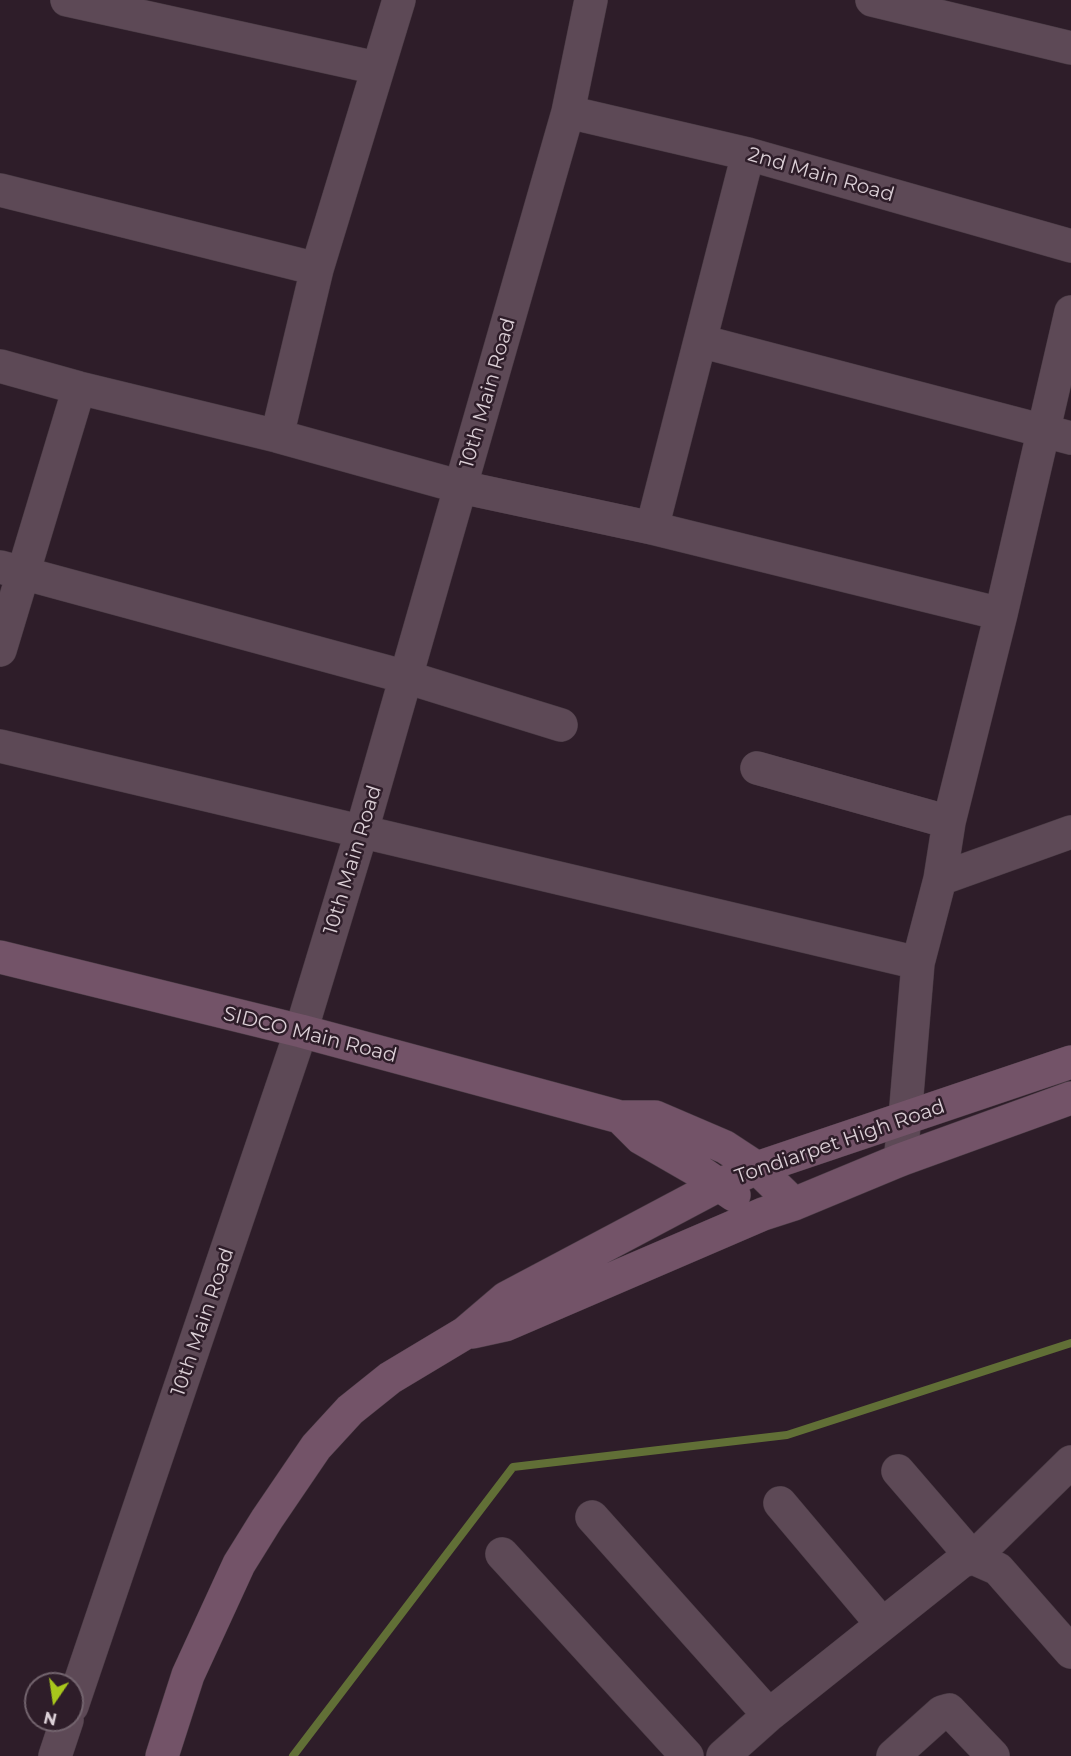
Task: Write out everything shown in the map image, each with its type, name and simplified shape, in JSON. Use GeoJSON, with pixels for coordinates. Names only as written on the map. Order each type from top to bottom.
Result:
{"type":"FeatureCollection","features":[{"type":"Feature","properties":{"kind":"main road","name":"SIDCO Main Road"},"geometry":{"type":"LineString","coordinates":[[0,957],[301,1031],[620,1117],[654,1117],[725,1147],[757,1168],[794,1204]]}},
{"type":"Feature","properties":{"kind":"main road","name":"Tondiarpet High Road"},"geometry":{"type":"LineString","coordinates":[[162,1756],[188,1676],[239,1564],[316,1447],[350,1410],[390,1378],[465,1333],[506,1298],[719,1185],[757,1168],[1071,1062]]}},
{"type":"Feature","properties":{"kind":"main road","name":"Tondiarpet High Road"},"geometry":{"type":"LineString","coordinates":[[465,1333],[505,1325],[764,1214],[900,1160],[1071,1098]]}},
{"type":"Feature","properties":{"kind":"main road","name":"SIDCO Main Road"},"geometry":{"type":"LineString","coordinates":[[620,1117],[641,1138],[700,1172],[764,1214]]}},
{"type":"Feature","properties":{"kind":"street"},"geometry":{"type":"LineString","coordinates":[[67,0],[377,68]]}},
{"type":"Feature","properties":{"kind":"street"},"geometry":{"type":"LineString","coordinates":[[277,436],[317,269],[399,0]]}},
{"type":"Feature","properties":{"kind":"street","name":"10th Main Road"},"geometry":{"type":"LineString","coordinates":[[84,1672],[301,1031],[362,830],[568,112],[591,0]]}},
{"type":"Feature","properties":{"kind":"street"},"geometry":{"type":"LineString","coordinates":[[872,0],[1071,48]]}},
{"type":"Feature","properties":{"kind":"street","name":"2nd Main Road"},"geometry":{"type":"LineString","coordinates":[[568,112],[748,154],[1071,246]]}},
{"type":"Feature","properties":{"kind":"street"},"geometry":{"type":"LineString","coordinates":[[652,528],[748,154]]}},
{"type":"Feature","properties":{"kind":"street"},"geometry":{"type":"LineString","coordinates":[[0,190],[317,269]]}},
{"type":"Feature","properties":{"kind":"street"},"geometry":{"type":"LineString","coordinates":[[900,1160],[918,963],[940,879],[949,822],[1001,614],[1057,434],[1071,312]]}},
{"type":"Feature","properties":{"kind":"street"},"geometry":{"type":"LineString","coordinates":[[700,341],[1057,434]]}},
{"type":"Feature","properties":{"kind":"street"},"geometry":{"type":"LineString","coordinates":[[0,366],[79,388],[277,436],[461,487],[652,528],[1001,614]]}},
{"type":"Feature","properties":{"kind":"street"},"geometry":{"type":"LineString","coordinates":[[0,650],[11,570],[79,388]]}},
{"type":"Feature","properties":{"kind":"street"},"geometry":{"type":"LineString","coordinates":[[11,570],[406,677],[561,725]]}},
{"type":"Feature","properties":{"kind":"street"},"geometry":{"type":"LineString","coordinates":[[0,746],[918,963]]}},
{"type":"Feature","properties":{"kind":"street"},"geometry":{"type":"LineString","coordinates":[[757,768],[949,822]]}},
{"type":"Feature","properties":{"kind":"street"},"geometry":{"type":"LineString","coordinates":[[940,879],[1071,832]]}},
{"type":"Feature","properties":{"kind":"street"},"geometry":{"type":"LineString","coordinates":[[723,1756],[769,1715],[951,1569],[973,1558],[1071,1462]]}},
{"type":"Feature","properties":{"kind":"street"},"geometry":{"type":"LineString","coordinates":[[898,1471],[973,1558],[998,1569],[1071,1652]]}},
{"type":"Feature","properties":{"kind":"street"},"geometry":{"type":"LineString","coordinates":[[780,1503],[882,1624]]}},
{"type":"Feature","properties":{"kind":"street"},"geometry":{"type":"LineString","coordinates":[[592,1517],[769,1715]]}},
{"type":"Feature","properties":{"kind":"street"},"geometry":{"type":"LineString","coordinates":[[502,1554],[687,1756]]}},
{"type":"Feature","properties":{"kind":"street"},"geometry":{"type":"LineString","coordinates":[[893,1756],[942,1712],[949,1710],[993,1756]]}},
{"type":"Feature","properties":{"kind":"street"},"geometry":{"type":"LineString","coordinates":[[55,1756],[63,1732]]}},
{"type":"Feature","properties":{"kind":"waterway"},"geometry":{"type":"LineString","coordinates":[[293,1756],[513,1467],[787,1435],[1071,1343]]}}]}
